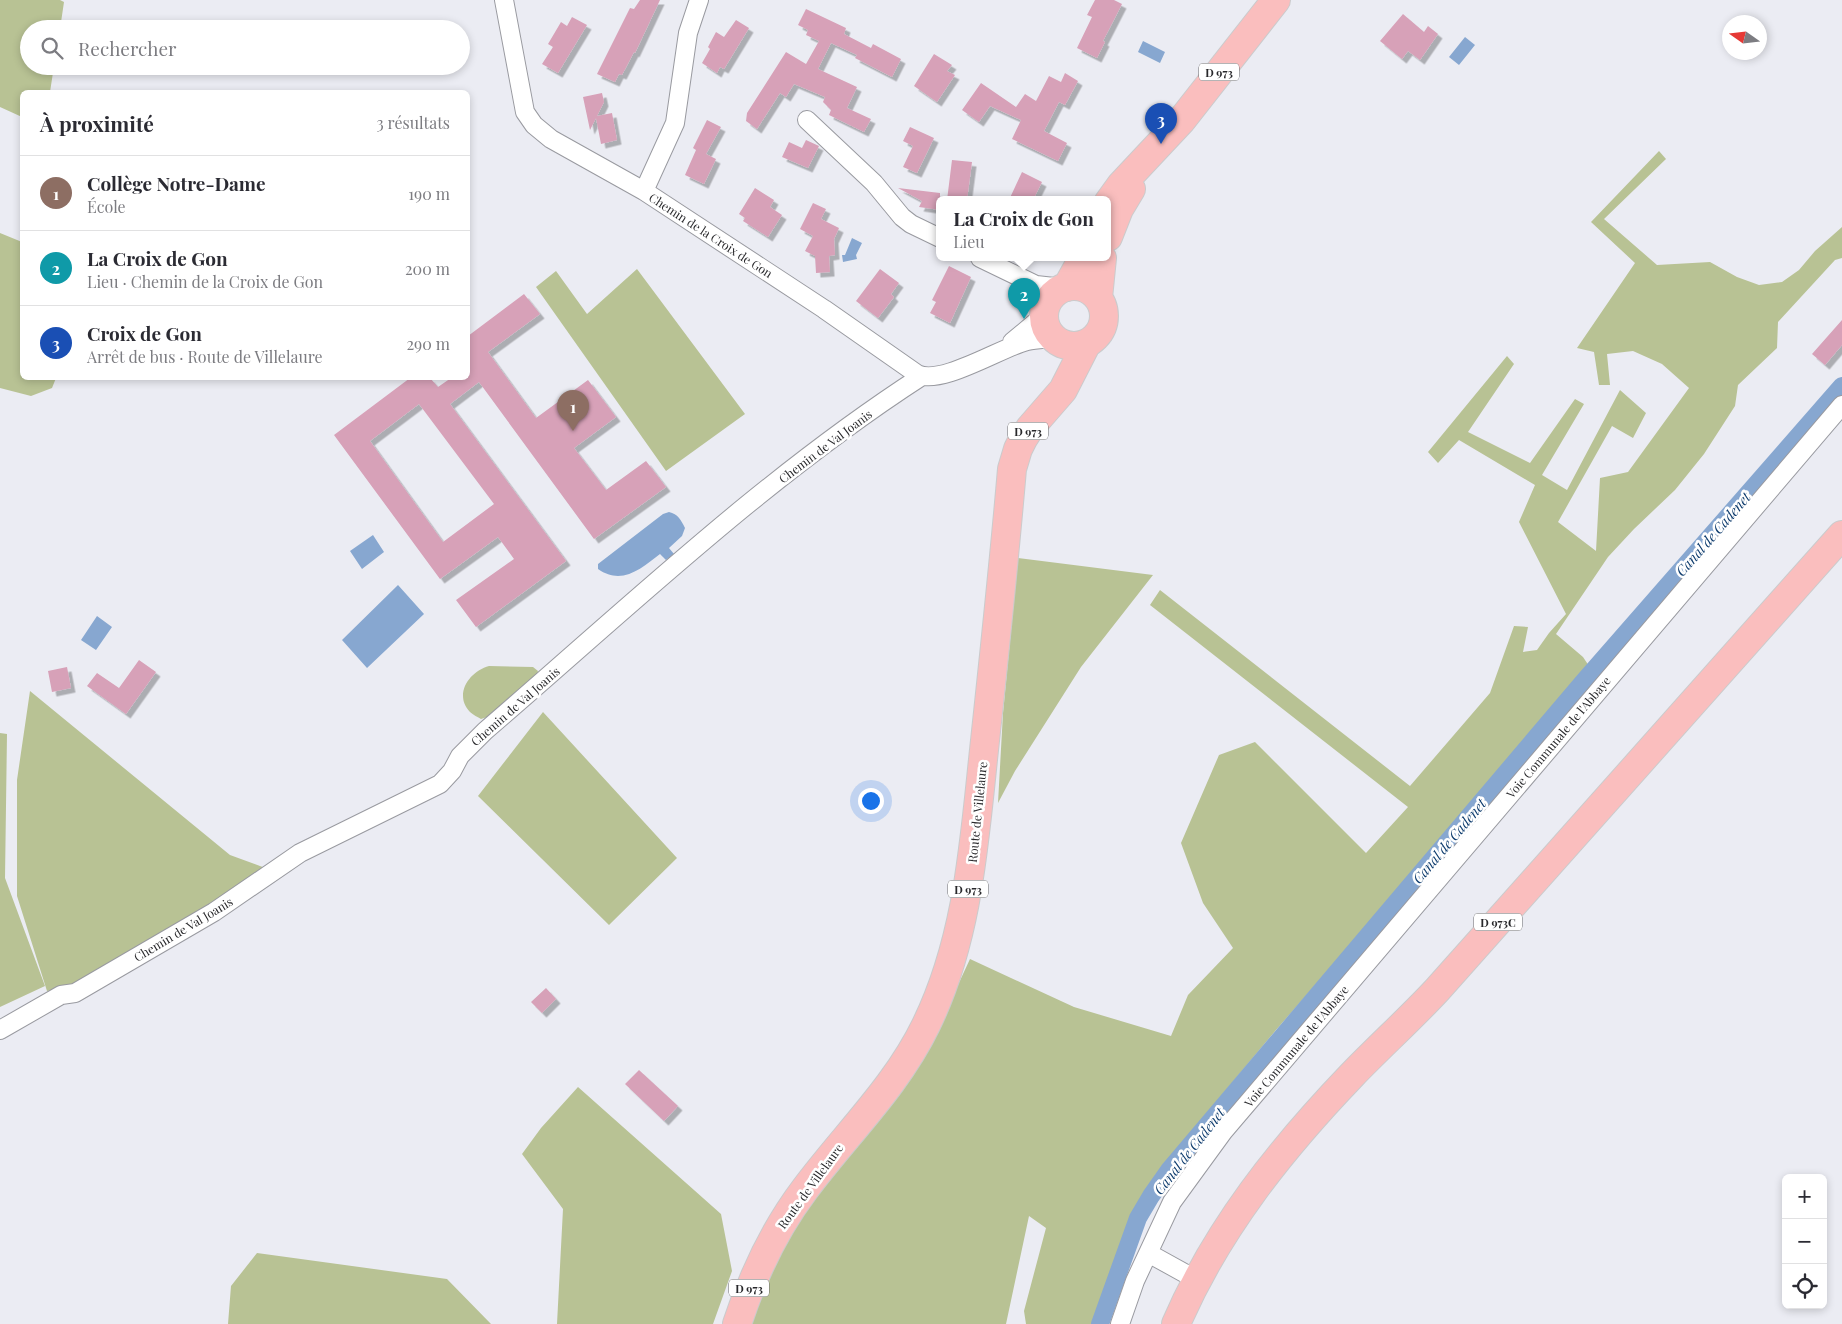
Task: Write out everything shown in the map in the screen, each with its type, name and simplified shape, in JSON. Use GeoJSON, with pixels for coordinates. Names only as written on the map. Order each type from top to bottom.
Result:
{"type":"FeatureCollection","features":[{"type":"Feature","properties":{"kind":"main road","name":"D 973"},"geometry":{"type":"LineString","coordinates":[[1111,199],[1121,185],[1160,144],[1276,0]]}},
{"type":"Feature","properties":{"kind":"main road","name":"D 973"},"geometry":{"type":"LineString","coordinates":[[1111,230],[1119,210],[1160,144]]}},
{"type":"Feature","properties":{"kind":"main road"},"geometry":{"type":"LineString","coordinates":[[1051,296],[1085,288],[1098,298],[1103,308],[1104,318],[1099,332],[1087,343],[1070,346],[1054,338],[1046,326],[1051,296],[1080,261]]}},
{"type":"Feature","properties":{"kind":"main road"},"geometry":{"type":"LineString","coordinates":[[1098,298],[1102,261]]}},
{"type":"Feature","properties":{"kind":"main road","name":"Route de Villelaure"},"geometry":{"type":"LineString","coordinates":[[1054,338],[1059,351],[1054,399]]}},
{"type":"Feature","properties":{"kind":"main road","name":"Route de Villelaure"},"geometry":{"type":"LineString","coordinates":[[736,1324],[748,1290],[765,1252],[782,1222],[804,1190],[890,1085],[926,1025],[942,988],[960,932],[973,854],[1012,469],[1023,439],[1068,380],[1087,343]]}},
{"type":"Feature","properties":{"kind":"main road","name":"D 973C"},"geometry":{"type":"LineString","coordinates":[[1176,1324],[1216,1245],[1241,1208],[1291,1142],[1352,1074],[1431,996],[1842,535]]}},
{"type":"Feature","properties":{"kind":"street","name":"Chemin de la Croix de Gon"},"geometry":{"type":"LineString","coordinates":[[504,0],[525,112],[534,125],[551,139],[644,191],[922,376]]}},
{"type":"Feature","properties":{"kind":"street"},"geometry":{"type":"LineString","coordinates":[[644,191],[675,123],[688,33],[699,0]]}},
{"type":"Feature","properties":{"kind":"street"},"geometry":{"type":"LineString","coordinates":[[807,120],[874,183],[902,217],[911,224],[936,236]]}},
{"type":"Feature","properties":{"kind":"street"},"geometry":{"type":"LineString","coordinates":[[986,261],[1051,296],[1036,322],[1001,350]]}},
{"type":"Feature","properties":{"kind":"street"},"geometry":{"type":"LineString","coordinates":[[922,376],[939,375],[955,371],[1001,350],[1028,341],[1054,338]]}},
{"type":"Feature","properties":{"kind":"street","name":"Chemin de Val Joanis"},"geometry":{"type":"LineString","coordinates":[[0,1030],[61,995],[75,993],[214,912],[300,853],[440,784],[452,770],[460,756],[485,731],[727,522],[818,449],[922,376]]}},
{"type":"Feature","properties":{"kind":"street","name":"Voie Communale de l'Abbaye"},"geometry":{"type":"LineString","coordinates":[[1120,1324],[1148,1253],[1172,1202],[1223,1132],[1842,405]]}},
{"type":"Feature","properties":{"kind":"street"},"geometry":{"type":"LineString","coordinates":[[1148,1253],[1197,1280]]}},
{"type":"Feature","properties":{"kind":"green space"},"geometry":{"type":"Polygon","coordinates":[[[0,0],[60,0],[64,2],[61,20],[20,20],[20,75],[53,75],[50,90],[20,90],[20,116],[0,107],[0,0]]]}},
{"type":"Feature","properties":{"kind":"green space"},"geometry":{"type":"Polygon","coordinates":[[[1659,151],[1666,159],[1604,219],[1657,265],[1710,262],[1737,277],[1759,285],[1782,282],[1799,270],[1815,251],[1842,227],[1842,258],[1835,260],[1778,322],[1777,348],[1738,385],[1735,406],[1704,454],[1675,490],[1608,557],[1556,634],[1583,657],[1589,666],[1485,790],[1276,1030],[1191,1132],[1150,1186],[1132,1214],[1092,1324],[1026,1324],[1024,1311],[1046,1228],[1029,1216],[1006,1324],[750,1324],[758,1300],[792,1223],[924,1058],[970,959],[1074,1007],[1171,1036],[1188,995],[1233,948],[1203,903],[1181,843],[1219,755],[1255,742],[1366,853],[1408,807],[1150,605],[1160,590],[1410,786],[1490,693],[1514,626],[1528,627],[1523,652],[1537,650],[1566,614],[1519,522],[1535,485],[1459,440],[1438,463],[1428,452],[1507,356],[1514,364],[1468,432],[1530,463],[1575,399],[1584,404],[1542,475],[1567,490],[1620,390],[1646,413],[1633,438],[1612,426],[1558,522],[1596,551],[1600,478],[1628,472],[1689,388],[1662,364],[1633,351],[1607,354],[1610,385],[1599,385],[1594,352],[1577,348],[1635,263],[1591,222],[1659,151]]]}},
{"type":"Feature","properties":{"kind":"green space"},"geometry":{"type":"Polygon","coordinates":[[[0,233],[20,241],[20,380],[55,380],[52,388],[31,396],[0,388],[0,233]]]}},
{"type":"Feature","properties":{"kind":"green space"},"geometry":{"type":"Polygon","coordinates":[[[637,269],[745,414],[666,471],[536,287],[556,271],[587,314],[637,269]]]}},
{"type":"Feature","properties":{"kind":"green space"},"geometry":{"type":"Polygon","coordinates":[[[1018,558],[1153,575],[1081,667],[1015,771],[998,803],[1003,713],[1018,558]]]}},
{"type":"Feature","properties":{"kind":"green space"},"geometry":{"type":"Polygon","coordinates":[[[489,666],[533,667],[538,671],[536,677],[490,716],[481,719],[471,713],[465,705],[464,691],[470,678],[489,666]]]}},
{"type":"Feature","properties":{"kind":"green space"},"geometry":{"type":"Polygon","coordinates":[[[30,691],[230,855],[268,869],[177,932],[69,988],[47,991],[17,896],[17,780],[30,691]]]}},
{"type":"Feature","properties":{"kind":"green space"},"geometry":{"type":"Polygon","coordinates":[[[543,712],[677,858],[609,925],[478,796],[543,712]]]}},
{"type":"Feature","properties":{"kind":"green space"},"geometry":{"type":"Polygon","coordinates":[[[0,733],[7,734],[5,878],[45,986],[0,1007],[0,733]]]}},
{"type":"Feature","properties":{"kind":"green space"},"geometry":{"type":"Polygon","coordinates":[[[578,1087],[721,1214],[732,1271],[713,1324],[557,1324],[563,1209],[522,1154],[541,1128],[578,1087]]]}},
{"type":"Feature","properties":{"kind":"green space"},"geometry":{"type":"Polygon","coordinates":[[[257,1253],[447,1279],[491,1324],[228,1324],[231,1286],[257,1253]]]}},
{"type":"Feature","properties":{"kind":"water"},"geometry":{"type":"Polygon","coordinates":[[[1465,37],[1475,45],[1459,65],[1449,57],[1465,37]]]}},
{"type":"Feature","properties":{"kind":"water"},"geometry":{"type":"Polygon","coordinates":[[[1143,41],[1165,52],[1160,63],[1138,52],[1143,41]]]}},
{"type":"Feature","properties":{"kind":"water"},"geometry":{"type":"Polygon","coordinates":[[[852,238],[862,243],[856,255],[857,259],[843,262],[842,255],[845,255],[852,238]]]}},
{"type":"Feature","properties":{"kind":"water"},"geometry":{"type":"Polygon","coordinates":[[[669,512],[681,520],[685,528],[682,536],[669,548],[674,554],[666,560],[660,554],[639,569],[623,575],[615,576],[598,569],[598,564],[663,514],[669,512]]]}},
{"type":"Feature","properties":{"kind":"water"},"geometry":{"type":"Polygon","coordinates":[[[373,535],[384,552],[362,569],[350,551],[373,535]]]}},
{"type":"Feature","properties":{"kind":"water"},"geometry":{"type":"Polygon","coordinates":[[[398,585],[424,614],[367,668],[342,640],[398,585]]]}},
{"type":"Feature","properties":{"kind":"water"},"geometry":{"type":"Polygon","coordinates":[[[97,616],[112,627],[96,650],[81,640],[97,616]]]}},
{"type":"Feature","properties":{"kind":"building"},"geometry":{"type":"Polygon","coordinates":[[[640,0],[660,0],[635,53],[622,75],[619,74],[615,82],[597,74],[630,8],[634,9],[640,0]]]}},
{"type":"Feature","properties":{"kind":"building"},"geometry":{"type":"Polygon","coordinates":[[[1095,0],[1114,0],[1122,4],[1103,41],[1105,42],[1097,58],[1077,48],[1092,17],[1087,15],[1095,0]]]}},
{"type":"Feature","properties":{"kind":"building"},"geometry":{"type":"Polygon","coordinates":[[[806,9],[846,28],[844,34],[871,48],[873,44],[901,59],[892,77],[855,58],[857,55],[831,43],[818,69],[857,87],[847,108],[871,119],[864,132],[829,115],[831,110],[823,102],[825,97],[794,84],[786,97],[780,93],[757,129],[746,121],[747,113],[786,52],[806,64],[819,41],[806,35],[808,30],[798,25],[806,9]]]}},
{"type":"Feature","properties":{"kind":"building"},"geometry":{"type":"Polygon","coordinates":[[[1403,14],[1424,32],[1428,26],[1438,34],[1420,60],[1408,51],[1402,59],[1380,41],[1403,14]]]}},
{"type":"Feature","properties":{"kind":"building"},"geometry":{"type":"Polygon","coordinates":[[[572,17],[587,25],[558,73],[542,64],[553,47],[548,44],[561,22],[567,26],[572,17]]]}},
{"type":"Feature","properties":{"kind":"building"},"geometry":{"type":"Polygon","coordinates":[[[736,20],[749,28],[724,69],[720,67],[717,73],[702,63],[710,49],[708,47],[716,32],[724,37],[736,20]]]}},
{"type":"Feature","properties":{"kind":"building"},"geometry":{"type":"Polygon","coordinates":[[[934,54],[952,65],[947,71],[955,75],[937,102],[914,86],[934,54]]]}},
{"type":"Feature","properties":{"kind":"building"},"geometry":{"type":"Polygon","coordinates":[[[1065,73],[1078,81],[1065,105],[1059,102],[1044,131],[1067,143],[1058,161],[1012,139],[1021,120],[990,106],[979,122],[962,110],[981,83],[1016,107],[1025,94],[1036,101],[1049,76],[1061,82],[1065,73]]]}},
{"type":"Feature","properties":{"kind":"building"},"geometry":{"type":"Polygon","coordinates":[[[602,93],[604,102],[597,116],[612,113],[617,140],[601,144],[596,118],[590,130],[583,97],[602,93]]]}},
{"type":"Feature","properties":{"kind":"building"},"geometry":{"type":"Polygon","coordinates":[[[707,120],[721,127],[706,154],[716,159],[704,184],[685,175],[696,150],[693,148],[707,120]]]}},
{"type":"Feature","properties":{"kind":"building"},"geometry":{"type":"Polygon","coordinates":[[[910,127],[934,138],[917,173],[903,167],[913,146],[903,141],[910,127]]]}},
{"type":"Feature","properties":{"kind":"building"},"geometry":{"type":"Polygon","coordinates":[[[806,140],[819,146],[808,168],[782,157],[789,142],[802,148],[806,140]]]}},
{"type":"Feature","properties":{"kind":"building"},"geometry":{"type":"Polygon","coordinates":[[[952,160],[972,162],[968,196],[948,196],[952,160]]]}},
{"type":"Feature","properties":{"kind":"building"},"geometry":{"type":"Polygon","coordinates":[[[1022,172],[1042,182],[1035,196],[1011,196],[1022,172]]]}},
{"type":"Feature","properties":{"kind":"building"},"geometry":{"type":"Polygon","coordinates":[[[755,188],[774,200],[770,207],[782,215],[768,237],[743,221],[745,218],[739,214],[755,188]]]}},
{"type":"Feature","properties":{"kind":"building"},"geometry":{"type":"Polygon","coordinates":[[[898,188],[940,193],[940,196],[936,196],[936,209],[919,207],[922,201],[898,188]]]}},
{"type":"Feature","properties":{"kind":"building"},"geometry":{"type":"Polygon","coordinates":[[[813,203],[826,209],[821,219],[839,228],[834,239],[835,255],[829,256],[830,272],[816,273],[815,256],[805,251],[813,236],[800,229],[813,203]]]}},
{"type":"Feature","properties":{"kind":"building"},"geometry":{"type":"Polygon","coordinates":[[[949,266],[971,277],[950,323],[930,313],[936,302],[932,300],[949,266]]]}},
{"type":"Feature","properties":{"kind":"building"},"geometry":{"type":"Polygon","coordinates":[[[880,269],[899,283],[891,294],[894,297],[878,318],[856,301],[880,269]]]}},
{"type":"Feature","properties":{"kind":"building"},"geometry":{"type":"Polygon","coordinates":[[[524,294],[540,314],[488,352],[536,418],[588,380],[616,417],[574,448],[606,490],[646,461],[666,487],[594,539],[479,382],[450,404],[566,561],[476,627],[456,600],[514,559],[498,537],[440,579],[334,435],[407,380],[432,380],[438,387],[448,380],[470,380],[470,334],[524,294]],[[419,404],[370,441],[443,542],[494,504],[419,404]]]}},
{"type":"Feature","properties":{"kind":"building"},"geometry":{"type":"Polygon","coordinates":[[[1842,320],[1842,345],[1825,365],[1812,354],[1842,320]]]}},
{"type":"Feature","properties":{"kind":"building"},"geometry":{"type":"Polygon","coordinates":[[[139,660],[156,672],[126,714],[87,686],[97,673],[119,688],[139,660]]]}},
{"type":"Feature","properties":{"kind":"building"},"geometry":{"type":"Polygon","coordinates":[[[67,667],[71,688],[52,692],[48,671],[67,667]]]}},
{"type":"Feature","properties":{"kind":"building"},"geometry":{"type":"Polygon","coordinates":[[[546,988],[556,999],[542,1013],[531,1002],[546,988]]]}},
{"type":"Feature","properties":{"kind":"building"},"geometry":{"type":"Polygon","coordinates":[[[639,1070],[678,1106],[664,1121],[625,1084],[639,1070]]]}},
{"type":"Feature","properties":{"kind":"waterway","name":"Canal de Cadenet"},"geometry":{"type":"LineString","coordinates":[[1100,1324],[1138,1218],[1170,1169],[1584,681],[1842,386]]}},
{"type":"Feature","properties":{"kind":"place","name":"Croix de Gon"},"geometry":{"type":"Point","coordinates":[1161,144]}},
{"type":"Feature","properties":{"kind":"place","name":"La Croix de Gon"},"geometry":{"type":"Point","coordinates":[1024,319]}},
{"type":"Feature","properties":{"kind":"place","name":"Collège Notre-Dame"},"geometry":{"type":"Point","coordinates":[573,431]}}]}
